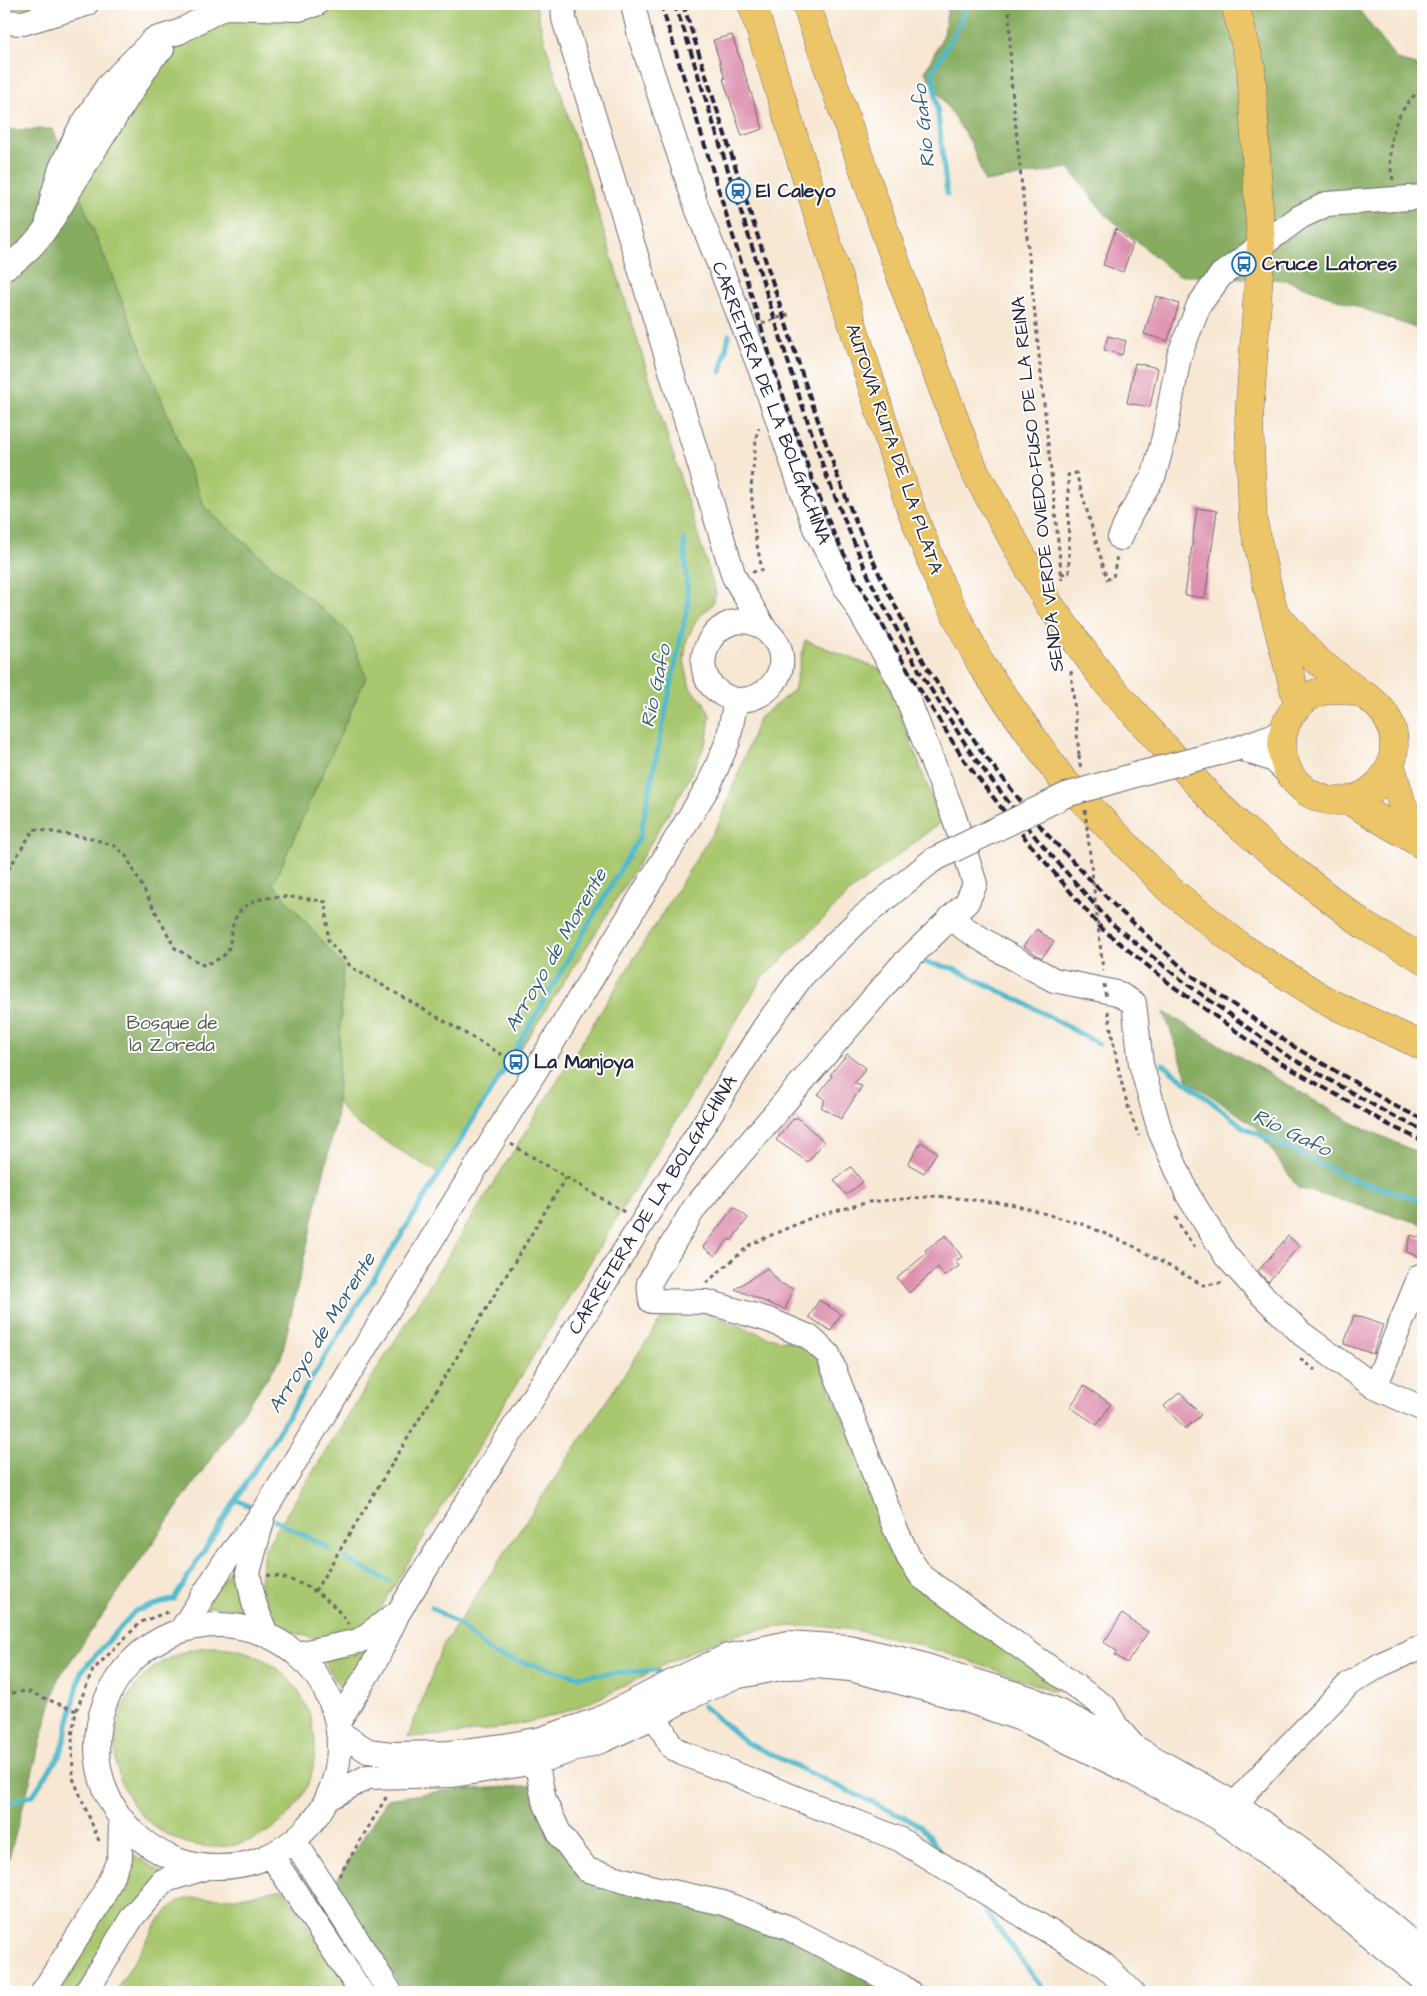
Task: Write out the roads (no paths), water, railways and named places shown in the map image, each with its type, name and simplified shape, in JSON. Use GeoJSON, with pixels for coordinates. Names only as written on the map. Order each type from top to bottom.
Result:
{"type":"FeatureCollection","features":[{"type":"Feature","properties":{"kind":"highway","name":"AUTOVÍA RUTA DE LA PLATA"},"geometry":{"type":"LineString","coordinates":[[752,4],[909,504],[941,586],[982,666],[1062,779],[1164,885],[1241,947],[1330,1003],[1423,1046]]}},
{"type":"Feature","properties":{"kind":"highway"},"geometry":{"type":"LineString","coordinates":[[806,4],[910,303],[974,470],[1056,594],[1106,682],[1210,797],[1239,824],[1285,864],[1365,926],[1423,959]]}},
{"type":"Feature","properties":{"kind":"highway"},"geometry":{"type":"LineString","coordinates":[[1235,4],[1251,67],[1260,245],[1249,419],[1253,520],[1266,581],[1298,704]]}},
{"type":"Feature","properties":{"kind":"highway"},"geometry":{"type":"LineString","coordinates":[[1275,613],[1315,659],[1377,703],[1387,716],[1393,731],[1395,748],[1390,766],[1382,781],[1365,794],[1348,800],[1334,801],[1318,798],[1305,791],[1292,776],[1282,754],[1283,732],[1289,716],[1298,704],[1313,694],[1340,688],[1359,692]]}},
{"type":"Feature","properties":{"kind":"highway"},"geometry":{"type":"LineString","coordinates":[[1390,766],[1402,804],[1422,844]]}},
{"type":"Feature","properties":{"kind":"highway"},"geometry":{"type":"LineString","coordinates":[[1348,800],[1422,844]]}},
{"type":"Feature","properties":{"kind":"street"},"geometry":{"type":"LineString","coordinates":[[4,22],[23,23],[86,4]]}},
{"type":"Feature","properties":{"kind":"street"},"geometry":{"type":"LineString","coordinates":[[4,268],[18,260],[46,226],[61,168],[78,132],[107,87],[153,40],[179,32],[224,6],[299,9],[316,4]]}},
{"type":"Feature","properties":{"kind":"street","name":"CARRETERA DE LA BOLGACHINA"},"geometry":{"type":"LineString","coordinates":[[633,4],[640,36],[697,208],[745,329],[815,528],[846,588],[902,684],[953,814],[975,884],[967,902],[901,966],[695,1207],[649,1283],[652,1301],[707,1302],[769,1320],[809,1337],[828,1354],[895,1528],[909,1558],[922,1577],[1105,1707],[1116,1726],[1134,1747]]}},
{"type":"Feature","properties":{"kind":"street"},"geometry":{"type":"LineString","coordinates":[[560,9],[734,576],[764,628],[774,637],[780,651],[781,665],[776,680],[766,692],[751,700],[736,700],[723,696],[711,686],[703,670],[703,655],[711,636],[721,628],[735,622],[750,622],[764,628]]}},
{"type":"Feature","properties":{"kind":"street"},"geometry":{"type":"LineString","coordinates":[[1120,538],[1130,515],[1154,475],[1164,437],[1179,356],[1199,305],[1221,275],[1300,217],[1327,204],[1423,197]]}},
{"type":"Feature","properties":{"kind":"street"},"geometry":{"type":"LineString","coordinates":[[721,628],[730,611],[734,576]]}},
{"type":"Feature","properties":{"kind":"street"},"geometry":{"type":"LineString","coordinates":[[736,700],[728,742],[708,785],[265,1510],[179,1619],[148,1646],[112,1685],[97,1728],[99,1776],[121,1821],[156,1851],[181,1862],[206,1867],[242,1865],[271,1855],[294,1840],[327,1799],[367,1777],[453,1775],[536,1762],[604,1740],[655,1716],[681,1701],[734,1677],[786,1667],[815,1666],[850,1669],[902,1681],[1024,1720],[1217,1817],[1289,1869],[1423,1980]]}},
{"type":"Feature","properties":{"kind":"street","name":"CARRETERA DE LA BOLGACHINA"},"geometry":{"type":"LineString","coordinates":[[337,1728],[376,1660],[398,1613],[664,1185],[764,1028],[802,976],[859,920],[933,860],[1066,796],[1142,773],[1239,748],[1283,732]]}},
{"type":"Feature","properties":{"kind":"street"},"geometry":{"type":"LineString","coordinates":[[1239,748],[1274,760],[1292,776]]}},
{"type":"Feature","properties":{"kind":"street"},"geometry":{"type":"LineString","coordinates":[[951,917],[964,928],[999,950],[1054,980],[1117,993],[1134,1003],[1142,1064],[1160,1131],[1188,1195],[1226,1256],[1256,1289],[1302,1334],[1375,1387],[1423,1409]]}},
{"type":"Feature","properties":{"kind":"street"},"geometry":{"type":"LineString","coordinates":[[664,1185],[695,1207]]}},
{"type":"Feature","properties":{"kind":"street"},"geometry":{"type":"LineString","coordinates":[[1375,1387],[1420,1276]]}},
{"type":"Feature","properties":{"kind":"street"},"geometry":{"type":"LineString","coordinates":[[265,1510],[248,1573],[254,1603],[266,1634]]}},
{"type":"Feature","properties":{"kind":"street","name":"CARRETERA DE LA BOLGACHINA"},"geometry":{"type":"LineString","coordinates":[[297,1654],[359,1641],[398,1613]]}},
{"type":"Feature","properties":{"kind":"street"},"geometry":{"type":"LineString","coordinates":[[179,1619],[226,1624],[266,1634],[283,1643],[297,1654],[316,1675],[328,1695],[337,1728],[338,1760],[327,1799]]}},
{"type":"Feature","properties":{"kind":"street"},"geometry":{"type":"LineString","coordinates":[[337,1728],[368,1751],[391,1754],[449,1753],[504,1746],[542,1739],[600,1719],[728,1656],[788,1643],[848,1647],[913,1662],[1032,1699],[1134,1747],[1235,1804],[1302,1850],[1423,1952]]}},
{"type":"Feature","properties":{"kind":"street"},"geometry":{"type":"LineString","coordinates":[[1118,1766],[1145,1764],[1224,1810],[1235,1804],[1349,1684],[1382,1664],[1416,1649],[1423,1648]]}},
{"type":"Feature","properties":{"kind":"street"},"geometry":{"type":"LineString","coordinates":[[655,1716],[672,1747],[682,1753],[898,1839],[1104,1965],[1132,1992]]}},
{"type":"Feature","properties":{"kind":"street"},"geometry":{"type":"LineString","coordinates":[[536,1762],[544,1800],[560,1835],[587,1870],[654,1888],[723,1903],[770,1920],[901,1986],[909,1992]]}},
{"type":"Feature","properties":{"kind":"street"},"geometry":{"type":"LineString","coordinates":[[43,1992],[102,1898],[120,1858],[121,1821]]}},
{"type":"Feature","properties":{"kind":"street"},"geometry":{"type":"LineString","coordinates":[[294,1840],[390,1992]]}},
{"type":"Feature","properties":{"kind":"street"},"geometry":{"type":"LineString","coordinates":[[271,1855],[361,1992]]}},
{"type":"Feature","properties":{"kind":"street"},"geometry":{"type":"LineString","coordinates":[[86,1992],[133,1916],[163,1881],[206,1867]]}},
{"type":"Feature","properties":{"kind":"waterway","name":"Río Gafo"},"geometry":{"type":"LineString","coordinates":[[947,194],[933,71],[962,20],[964,4]]}},
{"type":"Feature","properties":{"kind":"waterway"},"geometry":{"type":"LineString","coordinates":[[721,372],[729,335]]}},
{"type":"Feature","properties":{"kind":"waterway","name":"Arroyo de Morente"},"geometry":{"type":"LineString","coordinates":[[4,1804],[33,1795],[61,1753],[81,1672],[135,1611],[174,1599],[499,1078],[640,836],[688,603],[684,539]]}},
{"type":"Feature","properties":{"kind":"waterway","name":"Río Gafo"},"geometry":{"type":"LineString","coordinates":[[923,962],[952,968],[1021,1001],[1099,1044]]}},
{"type":"Feature","properties":{"kind":"waterway","name":"Río Gafo"},"geometry":{"type":"LineString","coordinates":[[1163,1064],[1245,1128],[1354,1180],[1423,1201]]}},
{"type":"Feature","properties":{"kind":"waterway"},"geometry":{"type":"LineString","coordinates":[[237,1500],[249,1506]]}},
{"type":"Feature","properties":{"kind":"waterway"},"geometry":{"type":"LineString","coordinates":[[275,1520],[330,1549]]}},
{"type":"Feature","properties":{"kind":"waterway"},"geometry":{"type":"LineString","coordinates":[[345,1558],[388,1581]]}},
{"type":"Feature","properties":{"kind":"waterway"},"geometry":{"type":"LineString","coordinates":[[431,1607],[460,1625],[494,1655],[577,1676],[656,1670],[659,1672]]}},
{"type":"Feature","properties":{"kind":"waterway"},"geometry":{"type":"LineString","coordinates":[[703,1706],[747,1743],[920,1825],[942,1853]]}},
{"type":"Feature","properties":{"kind":"waterway"},"geometry":{"type":"LineString","coordinates":[[976,1898],[1045,1992]]}},
{"type":"Feature","properties":{"kind":"railway"},"geometry":{"type":"LineString","coordinates":[[661,4],[777,378],[833,532],[858,582],[911,675],[964,760],[1029,843],[1101,928],[1174,987],[1281,1063],[1389,1125],[1423,1141]]}},
{"type":"Feature","properties":{"kind":"railway"},"geometry":{"type":"LineString","coordinates":[[674,4],[684,30],[796,387],[825,472],[871,582],[920,672],[973,756],[1037,839],[1110,922],[1180,979],[1286,1055],[1389,1114],[1423,1130]]}},
{"type":"Feature","properties":{"kind":"railway"},"geometry":{"type":"LineString","coordinates":[[683,4],[804,380],[837,475],[881,578],[926,666],[982,752],[1045,832],[1115,906],[1188,973],[1291,1045],[1397,1107],[1423,1119]]}},
{"type":"Feature","properties":{"kind":"place","name":"El Caleyo"},"geometry":{"type":"Point","coordinates":[738,191]}},
{"type":"Feature","properties":{"kind":"place","name":"Cruce Latores"},"geometry":{"type":"Point","coordinates":[1244,264]}},
{"type":"Feature","properties":{"kind":"place","name":"La Manjoya"},"geometry":{"type":"Point","coordinates":[516,1062]}},
{"type":"Feature","properties":{"kind":"park label","name":"Bosque de la Zoreda"},"geometry":{"type":"Point","coordinates":[172,1034]}}]}
